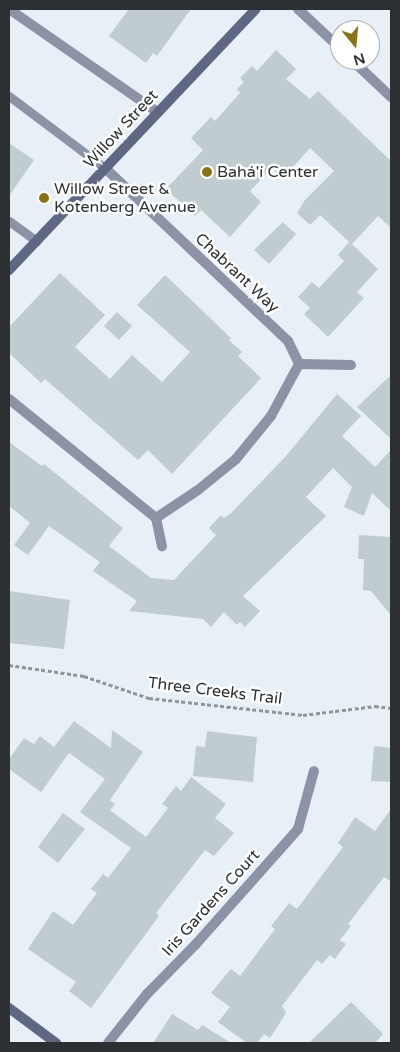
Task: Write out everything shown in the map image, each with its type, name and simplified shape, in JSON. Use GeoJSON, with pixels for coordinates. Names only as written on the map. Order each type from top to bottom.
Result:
{"type":"FeatureCollection","features":[{"type":"Feature","properties":{"kind":"main road","name":"Willow Street"},"geometry":{"type":"LineString","coordinates":[[9,270],[256,9]]}},
{"type":"Feature","properties":{"kind":"main road"},"geometry":{"type":"LineString","coordinates":[[9,1008],[56,1043]]}},
{"type":"Feature","properties":{"kind":"street"},"geometry":{"type":"LineString","coordinates":[[9,9],[157,112]]}},
{"type":"Feature","properties":{"kind":"street"},"geometry":{"type":"LineString","coordinates":[[298,9],[330,39]]}},
{"type":"Feature","properties":{"kind":"street"},"geometry":{"type":"LineString","coordinates":[[363,70],[391,97]]}},
{"type":"Feature","properties":{"kind":"street","name":"Chabrant Way"},"geometry":{"type":"LineString","coordinates":[[104,168],[288,341],[299,364]]}},
{"type":"Feature","properties":{"kind":"street"},"geometry":{"type":"LineString","coordinates":[[156,518],[198,490],[236,459],[271,416],[299,364],[351,366]]}},
{"type":"Feature","properties":{"kind":"street"},"geometry":{"type":"LineString","coordinates":[[9,399],[156,518],[162,546]]}},
{"type":"Feature","properties":{"kind":"street","name":"Iris Gardens Court"},"geometry":{"type":"LineString","coordinates":[[108,1043],[147,994],[196,944],[298,829],[314,770]]}},
{"type":"Feature","properties":{"kind":"lane"},"geometry":{"type":"LineString","coordinates":[[9,96],[104,168]]}},
{"type":"Feature","properties":{"kind":"lane"},"geometry":{"type":"LineString","coordinates":[[9,221],[37,241]]}},
{"type":"Feature","properties":{"kind":"path","name":"Three Creeks Trail"},"geometry":{"type":"LineString","coordinates":[[9,665],[84,676],[149,698],[303,715],[375,706],[391,708]]}},
{"type":"Feature","properties":{"kind":"building"},"geometry":{"type":"Polygon","coordinates":[[[129,9],[191,9],[157,56],[153,53],[146,63],[109,36],[129,9]]]}},
{"type":"Feature","properties":{"kind":"building"},"geometry":{"type":"Polygon","coordinates":[[[276,50],[296,69],[286,79],[310,99],[318,91],[391,161],[391,228],[378,216],[352,244],[378,269],[357,292],[364,298],[328,337],[304,314],[310,308],[298,297],[312,282],[319,288],[344,261],[338,255],[349,242],[320,215],[310,225],[297,213],[305,200],[334,171],[310,148],[283,178],[272,168],[250,191],[261,202],[230,237],[201,210],[195,216],[166,189],[203,150],[191,138],[211,117],[215,121],[240,93],[237,89],[244,82],[240,78],[252,66],[257,71],[276,50]]]}},
{"type":"Feature","properties":{"kind":"building"},"geometry":{"type":"Polygon","coordinates":[[[9,143],[34,160],[9,196],[9,143]]]}},
{"type":"Feature","properties":{"kind":"building"},"geometry":{"type":"Polygon","coordinates":[[[283,222],[296,234],[269,264],[254,250],[283,222]]]}},
{"type":"Feature","properties":{"kind":"building"},"geometry":{"type":"Polygon","coordinates":[[[60,273],[105,315],[75,347],[110,379],[132,355],[162,382],[190,352],[137,305],[165,275],[231,338],[229,340],[242,352],[238,356],[261,378],[172,474],[148,450],[138,460],[45,379],[41,383],[9,353],[9,327],[60,273]]]}},
{"type":"Feature","properties":{"kind":"building"},"geometry":{"type":"Polygon","coordinates":[[[117,312],[132,326],[119,340],[104,326],[117,312]]]}},
{"type":"Feature","properties":{"kind":"building"},"geometry":{"type":"Polygon","coordinates":[[[391,375],[391,439],[357,407],[391,375]]]}},
{"type":"Feature","properties":{"kind":"building"},"geometry":{"type":"Polygon","coordinates":[[[337,394],[361,416],[342,436],[375,467],[391,450],[391,511],[372,493],[364,516],[344,507],[352,487],[333,468],[306,497],[326,516],[243,596],[260,611],[245,627],[240,622],[237,625],[224,612],[211,627],[203,619],[129,611],[137,601],[93,571],[100,562],[49,526],[28,555],[14,545],[30,523],[9,506],[9,442],[42,466],[44,464],[123,528],[109,546],[151,578],[174,580],[216,535],[209,528],[221,515],[224,518],[231,513],[286,456],[337,394]]]}},
{"type":"Feature","properties":{"kind":"building"},"geometry":{"type":"Polygon","coordinates":[[[359,535],[391,537],[391,615],[371,591],[363,590],[364,559],[358,559],[359,535]]]}},
{"type":"Feature","properties":{"kind":"building"},"geometry":{"type":"Polygon","coordinates":[[[9,591],[70,600],[64,649],[9,643],[9,591]]]}},
{"type":"Feature","properties":{"kind":"building"},"geometry":{"type":"Polygon","coordinates":[[[74,721],[111,748],[112,730],[143,752],[110,800],[115,804],[110,810],[146,837],[168,808],[162,804],[176,786],[181,791],[191,777],[226,804],[215,818],[234,833],[214,856],[205,850],[156,913],[159,916],[91,1008],[69,991],[76,982],[28,949],[53,911],[73,925],[97,893],[91,889],[103,874],[108,878],[131,848],[80,812],[105,779],[69,753],[41,792],[9,769],[9,759],[24,738],[34,744],[40,736],[54,747],[74,721]]]}},
{"type":"Feature","properties":{"kind":"building"},"geometry":{"type":"Polygon","coordinates":[[[207,731],[257,737],[253,782],[193,776],[196,746],[205,747],[207,731]]]}},
{"type":"Feature","properties":{"kind":"building"},"geometry":{"type":"Polygon","coordinates":[[[374,746],[391,748],[391,782],[371,781],[374,746]]]}},
{"type":"Feature","properties":{"kind":"building"},"geometry":{"type":"Polygon","coordinates":[[[391,809],[391,882],[384,877],[348,924],[351,926],[340,940],[346,944],[335,959],[330,955],[322,964],[317,960],[282,1006],[286,1013],[270,1038],[264,1034],[257,1043],[247,1043],[218,1022],[230,1007],[211,993],[231,969],[240,976],[275,929],[271,926],[289,903],[297,909],[343,847],[338,843],[355,817],[375,831],[391,809]]]}},
{"type":"Feature","properties":{"kind":"building"},"geometry":{"type":"Polygon","coordinates":[[[63,813],[85,829],[58,863],[38,847],[63,813]]]}},
{"type":"Feature","properties":{"kind":"building"},"geometry":{"type":"Polygon","coordinates":[[[351,1002],[383,1034],[375,1043],[309,1043],[351,1002]]]}},
{"type":"Feature","properties":{"kind":"building"},"geometry":{"type":"Polygon","coordinates":[[[172,1014],[198,1030],[202,1025],[231,1043],[153,1043],[172,1014]]]}},
{"type":"Feature","properties":{"kind":"place","name":"Bahá'í Center"},"geometry":{"type":"Point","coordinates":[207,172]}},
{"type":"Feature","properties":{"kind":"place","name":"Willow Street & Kotenberg Avenue"},"geometry":{"type":"Point","coordinates":[44,198]}}]}
